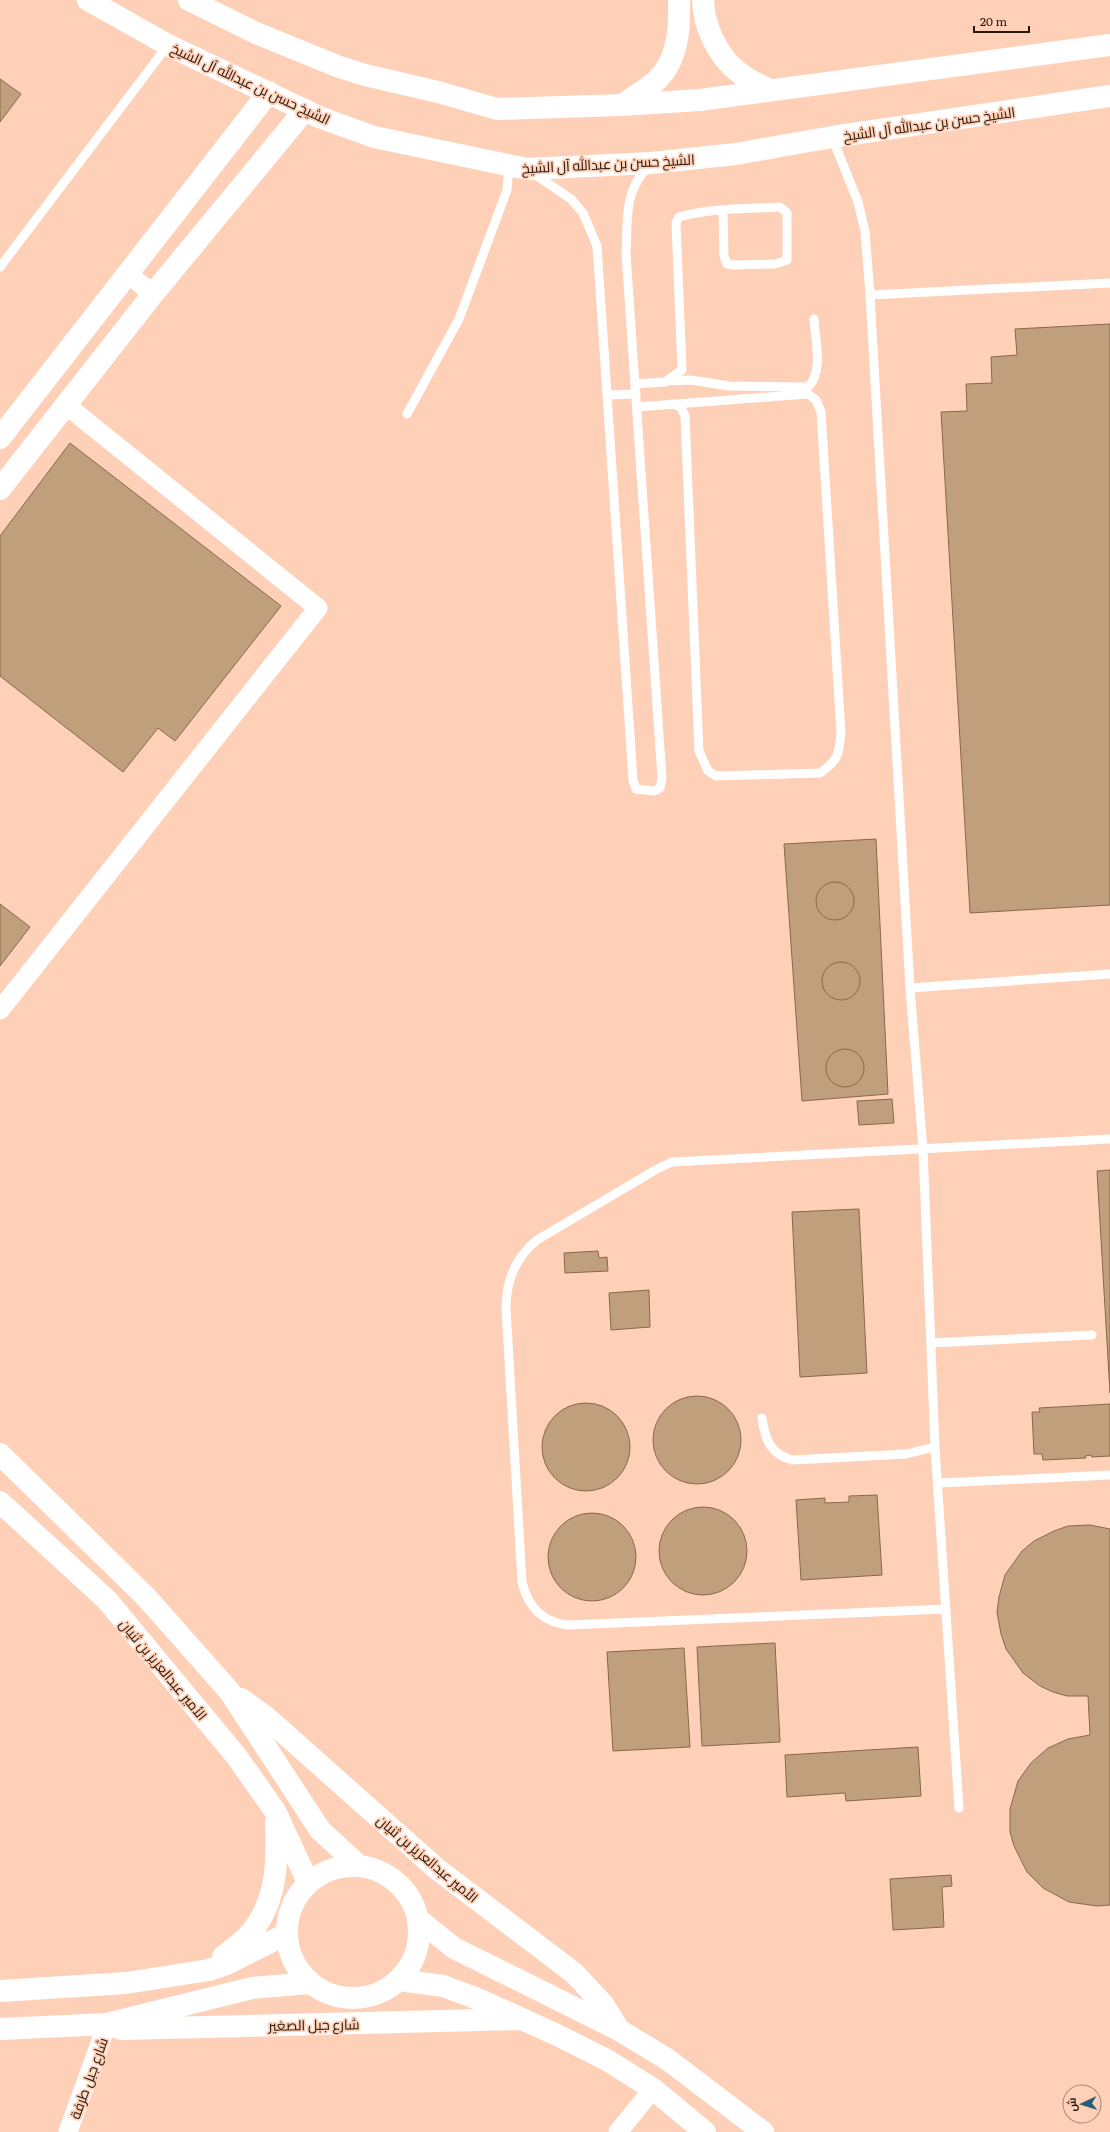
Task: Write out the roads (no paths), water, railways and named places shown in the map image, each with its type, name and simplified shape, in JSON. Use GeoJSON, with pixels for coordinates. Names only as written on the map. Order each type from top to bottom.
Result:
{"type":"FeatureCollection","features":[{"type":"Feature","properties":{"kind":"street","name":"الشيخ حسن بن عبدالله آل الشيخ"},"geometry":{"type":"LineString","coordinates":[[88,0],[168,44],[269,92],[304,111],[374,137],[518,168],[651,163],[736,154],[832,137],[1110,96]]}},
{"type":"Feature","properties":{"kind":"street"},"geometry":{"type":"LineString","coordinates":[[189,0],[256,33],[338,66],[365,75],[438,92],[497,109],[621,105],[700,100],[768,89],[1110,45]]}},
{"type":"Feature","properties":{"kind":"street"},"geometry":{"type":"LineString","coordinates":[[621,105],[657,80],[671,61],[676,45],[679,24],[679,0]]}},
{"type":"Feature","properties":{"kind":"street"},"geometry":{"type":"LineString","coordinates":[[703,0],[708,29],[725,59],[741,74],[768,89]]}},
{"type":"Feature","properties":{"kind":"street"},"geometry":{"type":"LineString","coordinates":[[0,438],[269,92]]}},
{"type":"Feature","properties":{"kind":"street"},"geometry":{"type":"LineString","coordinates":[[0,489],[153,294],[304,111]]}},
{"type":"Feature","properties":{"kind":"street"},"geometry":{"type":"LineString","coordinates":[[128,274],[153,294]]}},
{"type":"Feature","properties":{"kind":"street"},"geometry":{"type":"LineString","coordinates":[[0,1010],[318,608],[66,405]]}},
{"type":"Feature","properties":{"kind":"street","name":"الأمير عبدالعزيز بن ثنيان"},"geometry":{"type":"LineString","coordinates":[[0,1454],[147,1598],[230,1692],[320,1830],[358,1864]]}},
{"type":"Feature","properties":{"kind":"street","name":"الأمير عبدالعزيز بن ثنيان"},"geometry":{"type":"LineString","coordinates":[[0,1502],[107,1600],[237,1757],[275,1811],[308,1882]]}},
{"type":"Feature","properties":{"kind":"street","name":"الأمير عبدالعزيز بن ثنيان"},"geometry":{"type":"LineString","coordinates":[[230,1692],[266,1717],[438,1869],[574,1973],[604,2004],[619,2030]]}},
{"type":"Feature","properties":{"kind":"street"},"geometry":{"type":"LineString","coordinates":[[209,1970],[247,1936],[264,1912],[274,1886],[277,1856],[275,1811]]}},
{"type":"Feature","properties":{"kind":"street"},"geometry":{"type":"LineString","coordinates":[[358,1864],[386,1873],[408,1893],[419,1920],[419,1942],[412,1963],[399,1980],[379,1994],[355,1999],[331,1995],[310,1983],[293,1961],[286,1934],[291,1906],[308,1882],[331,1868],[358,1864]]}},
{"type":"Feature","properties":{"kind":"street","name":"الأمير عبدالعزيز بن ثنيان"},"geometry":{"type":"LineString","coordinates":[[419,1920],[454,1948],[619,2030],[667,2059],[763,2132]]}},
{"type":"Feature","properties":{"kind":"street"},"geometry":{"type":"LineString","coordinates":[[0,1991],[126,1983],[209,1970],[229,1963],[286,1934]]}},
{"type":"Feature","properties":{"kind":"street","name":"شارع جبل الصغير"},"geometry":{"type":"LineString","coordinates":[[399,1980],[443,1986],[478,1999],[557,2035],[607,2060],[653,2089]]}},
{"type":"Feature","properties":{"kind":"street","name":"شارع جبل الصغير"},"geometry":{"type":"LineString","coordinates":[[0,2029],[107,2024],[252,1988],[310,1983]]}},
{"type":"Feature","properties":{"kind":"street","name":"شارع جبل الصغير"},"geometry":{"type":"LineString","coordinates":[[107,2024],[122,2029],[521,2019]]}},
{"type":"Feature","properties":{"kind":"street","name":"شارع جبل طرفة"},"geometry":{"type":"LineString","coordinates":[[68,2132],[107,2024]]}},
{"type":"Feature","properties":{"kind":"street"},"geometry":{"type":"LineString","coordinates":[[618,2132],[653,2089],[705,2132]]}},
{"type":"Feature","properties":{"kind":"lane"},"geometry":{"type":"LineString","coordinates":[[0,267],[168,44]]}},
{"type":"Feature","properties":{"kind":"lane"},"geometry":{"type":"LineString","coordinates":[[832,137],[858,202],[865,231],[870,295],[910,988],[923,1149],[936,1447],[959,1808]]}},
{"type":"Feature","properties":{"kind":"lane"},"geometry":{"type":"LineString","coordinates":[[407,414],[459,318],[507,190],[518,168],[571,198],[583,213],[597,246],[633,780],[636,789],[654,791],[660,788],[662,778],[626,254],[630,194],[639,176],[651,163]]}},
{"type":"Feature","properties":{"kind":"lane"},"geometry":{"type":"LineString","coordinates":[[666,382],[682,370],[676,223],[679,217],[690,214],[723,211],[780,207],[787,213],[787,260],[775,264],[733,266],[727,264],[724,256],[723,211]]}},
{"type":"Feature","properties":{"kind":"lane"},"geometry":{"type":"LineString","coordinates":[[870,295],[1110,283]]}},
{"type":"Feature","properties":{"kind":"lane"},"geometry":{"type":"LineString","coordinates":[[635,384],[691,380],[729,386],[808,387],[812,384],[817,370],[814,319]]}},
{"type":"Feature","properties":{"kind":"lane"},"geometry":{"type":"LineString","coordinates":[[607,395],[636,394]]}},
{"type":"Feature","properties":{"kind":"lane"},"geometry":{"type":"LineString","coordinates":[[637,407],[672,404],[808,394],[816,400],[821,412],[841,733],[839,753],[833,764],[820,773],[716,776],[708,771],[699,751],[685,416],[681,407],[672,404]]}},
{"type":"Feature","properties":{"kind":"lane"},"geometry":{"type":"LineString","coordinates":[[910,988],[1110,974]]}},
{"type":"Feature","properties":{"kind":"lane"},"geometry":{"type":"LineString","coordinates":[[946,1609],[568,1625],[545,1619],[532,1607],[527,1599],[522,1582],[506,1308],[507,1285],[516,1262],[529,1246],[664,1165],[681,1161],[1110,1139]]}},
{"type":"Feature","properties":{"kind":"lane"},"geometry":{"type":"LineString","coordinates":[[931,1343],[1092,1335]]}},
{"type":"Feature","properties":{"kind":"lane"},"geometry":{"type":"LineString","coordinates":[[762,1418],[770,1446],[784,1458],[792,1460],[906,1454],[936,1447]]}},
{"type":"Feature","properties":{"kind":"lane"},"geometry":{"type":"LineString","coordinates":[[939,1483],[1110,1475]]}}]}
